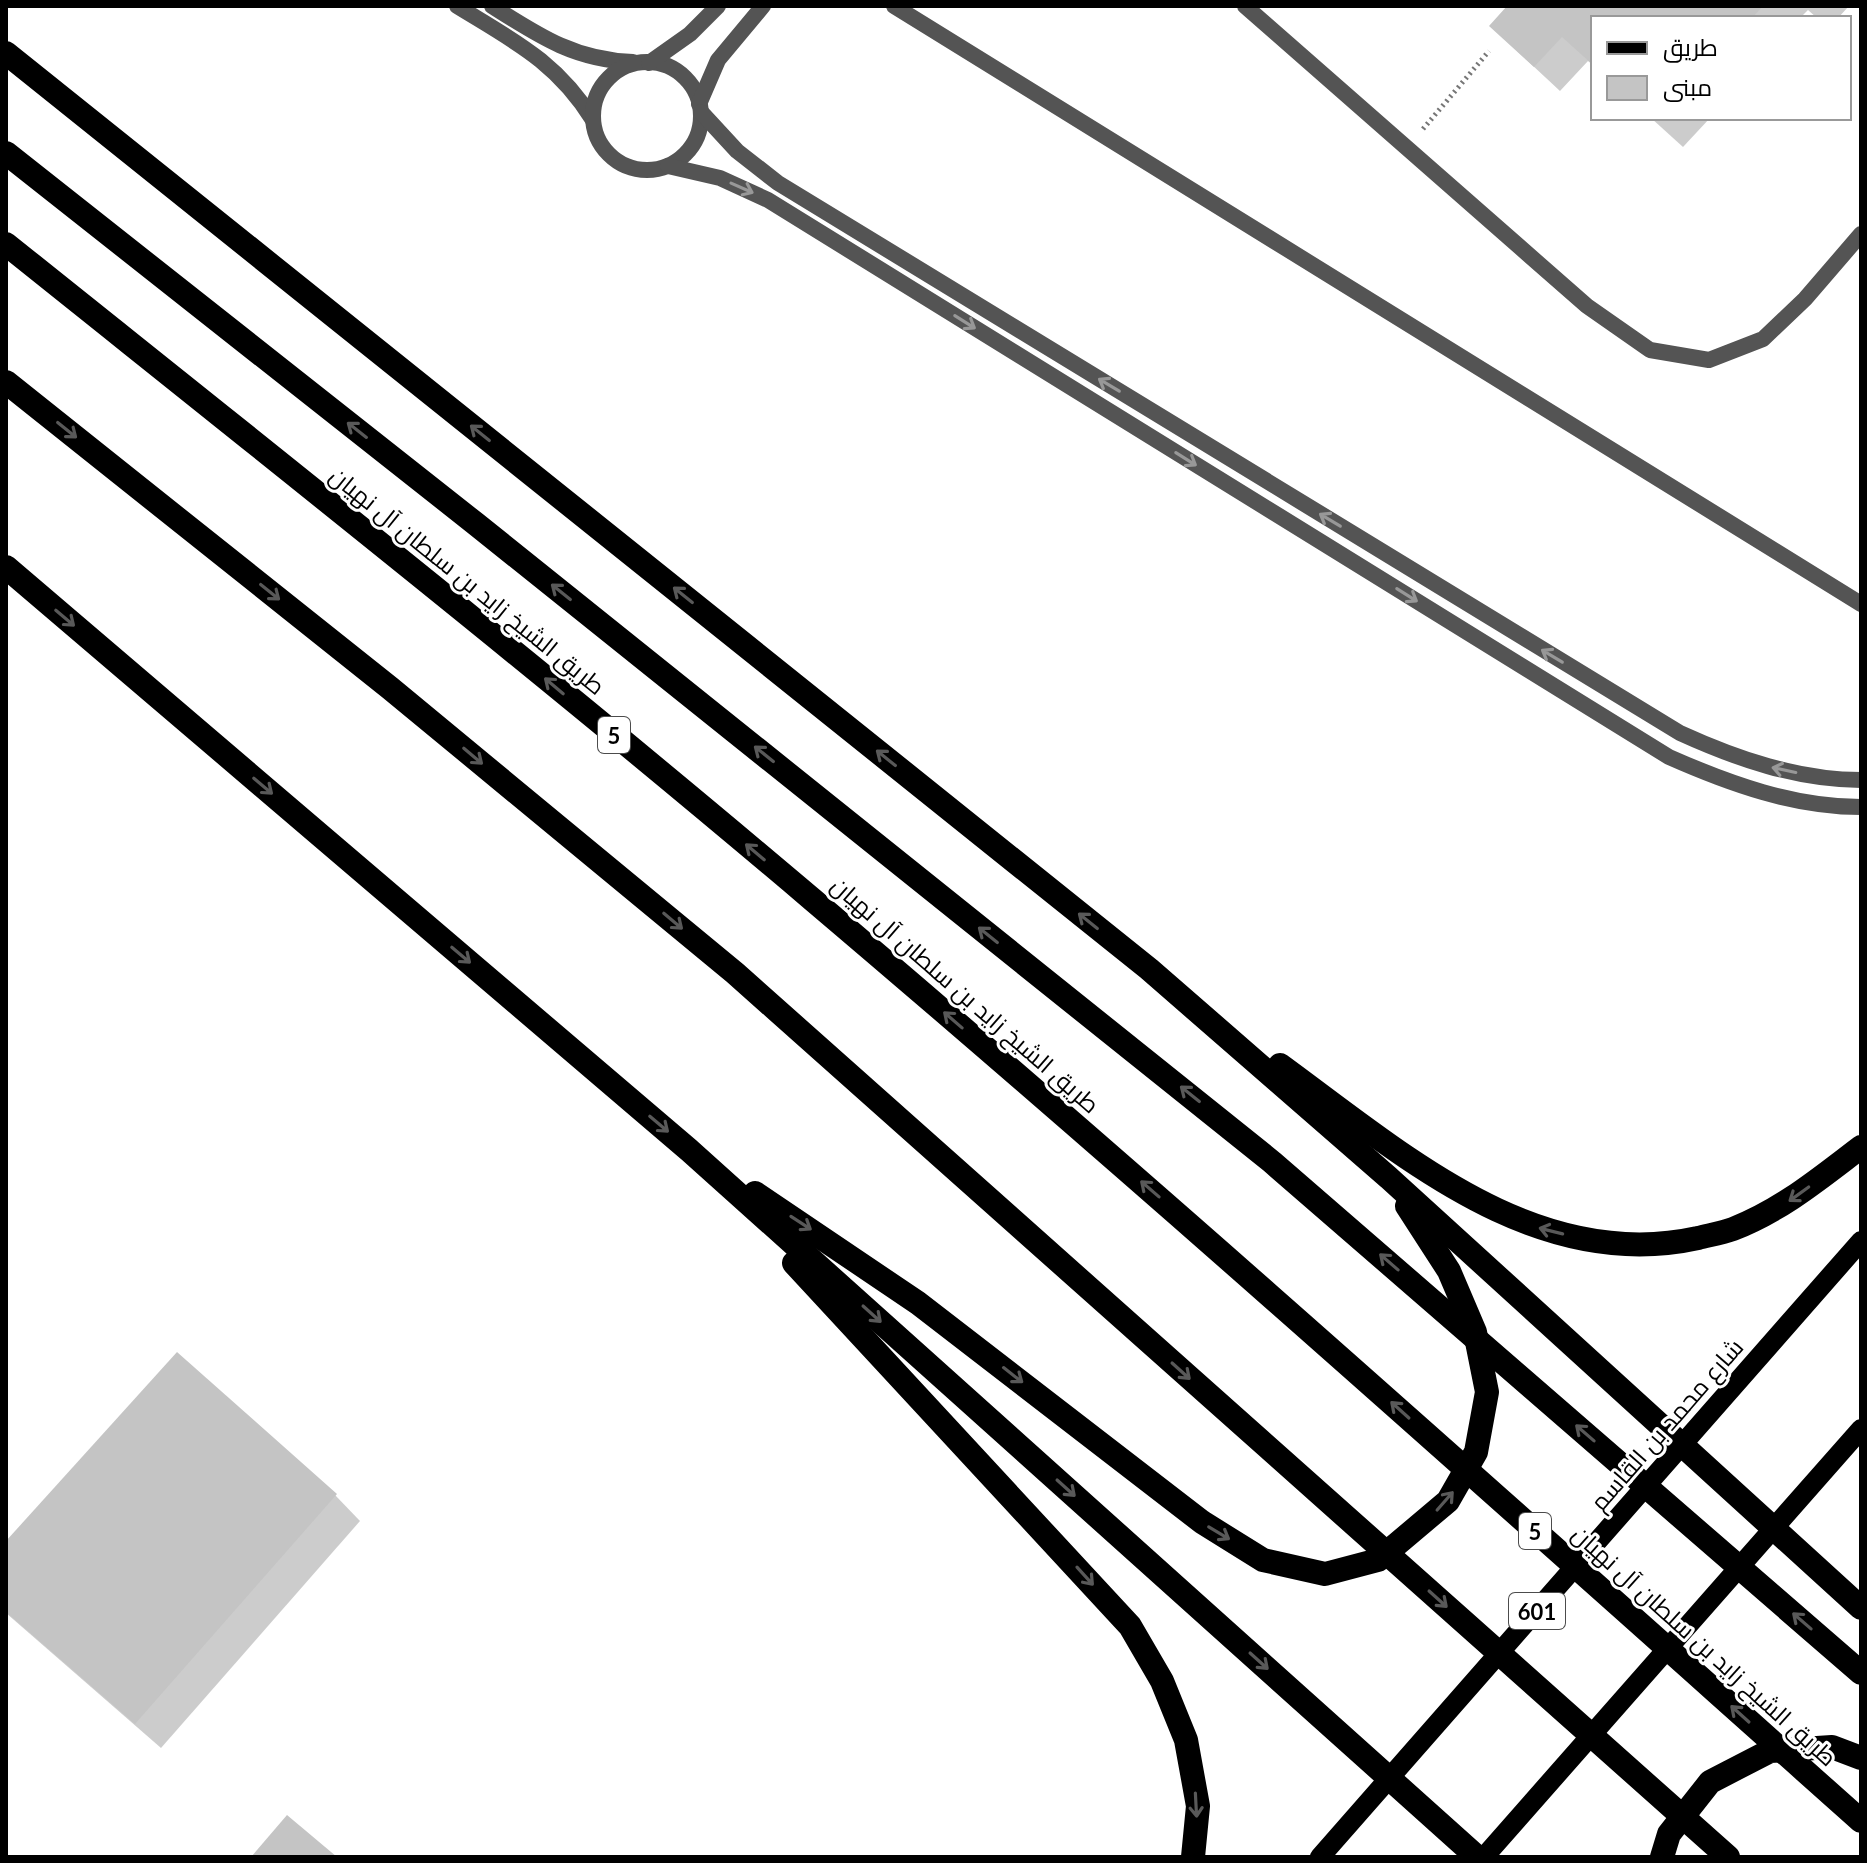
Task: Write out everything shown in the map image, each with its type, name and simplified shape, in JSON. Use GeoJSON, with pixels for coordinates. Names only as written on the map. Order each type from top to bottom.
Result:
{"type":"FeatureCollection","features":[{"type":"Feature","properties":{"kind":"highway"},"geometry":{"type":"LineString","coordinates":[[6,53],[1149,969],[1389,1178],[1861,1608]]}},
{"type":"Feature","properties":{"kind":"highway"},"geometry":{"type":"LineString","coordinates":[[6,153],[625,642],[1272,1162],[1861,1673]]}},
{"type":"Feature","properties":{"kind":"highway","name":"طريق الشيخ زايد بن سلطان آل نهيان"},"geometry":{"type":"LineString","coordinates":[[6,244],[424,578],[786,877],[1209,1240],[1861,1821]]}},
{"type":"Feature","properties":{"kind":"highway"},"geometry":{"type":"LineString","coordinates":[[6,382],[390,688],[735,973],[1728,1857]]}},
{"type":"Feature","properties":{"kind":"highway"},"geometry":{"type":"LineString","coordinates":[[6,567],[689,1150],[1477,1857]]}},
{"type":"Feature","properties":{"kind":"highway"},"geometry":{"type":"LineString","coordinates":[[1149,969],[1403,1154],[1471,1198],[1531,1226],[1570,1236],[1596,1242],[1666,1245],[1731,1230],[1781,1207],[1861,1147]]}},
{"type":"Feature","properties":{"kind":"highway"},"geometry":{"type":"LineString","coordinates":[[689,1150],[918,1303],[1202,1522],[1263,1560],[1325,1574],[1378,1560],[1448,1501],[1476,1452],[1487,1392],[1475,1332],[1449,1271],[1389,1178]]}},
{"type":"Feature","properties":{"kind":"highway"},"geometry":{"type":"LineString","coordinates":[[689,1150],[1130,1626],[1162,1681],[1186,1740],[1198,1806],[1193,1857]]}},
{"type":"Feature","properties":{"kind":"highway"},"geometry":{"type":"LineString","coordinates":[[1662,1857],[1669,1834],[1710,1782],[1770,1751],[1832,1747],[1861,1758]]}},
{"type":"Feature","properties":{"kind":"main road","name":"شارع محمد بن القاسم"},"geometry":{"type":"LineString","coordinates":[[1320,1857],[1861,1241]]}},
{"type":"Feature","properties":{"kind":"main road"},"geometry":{"type":"LineString","coordinates":[[1484,1857],[1861,1429]]}},
{"type":"Feature","properties":{"kind":"street"},"geometry":{"type":"LineString","coordinates":[[457,6],[551,67],[574,91],[593,120]]}},
{"type":"Feature","properties":{"kind":"street"},"geometry":{"type":"LineString","coordinates":[[492,6],[564,48],[603,59],[660,63],[675,70],[688,81],[700,108],[737,151],[778,183],[1680,733],[1721,752],[1764,766],[1807,775],[1861,780]]}},
{"type":"Feature","properties":{"kind":"street"},"geometry":{"type":"LineString","coordinates":[[718,6],[690,34],[646,62],[619,70],[601,87],[594,104],[593,120],[597,137],[606,151],[619,162],[635,169],[651,170],[668,166],[682,158],[693,145],[700,129],[700,108],[718,60],[763,6]]}},
{"type":"Feature","properties":{"kind":"street"},"geometry":{"type":"LineString","coordinates":[[894,6],[1861,604]]}},
{"type":"Feature","properties":{"kind":"street"},"geometry":{"type":"LineString","coordinates":[[1245,6],[1587,306],[1650,350],[1709,360],[1763,339],[1805,299],[1861,234]]}},
{"type":"Feature","properties":{"kind":"street"},"geometry":{"type":"LineString","coordinates":[[668,166],[720,178],[768,200],[1669,757],[1713,777],[1758,792],[1861,807]]}},
{"type":"Feature","properties":{"kind":"path"},"geometry":{"type":"LineString","coordinates":[[1407,148],[1489,51]]}},
{"type":"Feature","properties":{"kind":"building"},"geometry":{"type":"Polygon","coordinates":[[[1507,6],[1763,6],[1754,16],[1591,16],[1591,63],[1562,37],[1534,67],[1489,26],[1507,6]]]}},
{"type":"Feature","properties":{"kind":"building"},"geometry":{"type":"Polygon","coordinates":[[[177,1352],[337,1494],[135,1724],[6,1612],[6,1541],[177,1352]]]}},
{"type":"Feature","properties":{"kind":"building"},"geometry":{"type":"Polygon","coordinates":[[[287,1815],[337,1857],[251,1857],[287,1815]]]}}]}
